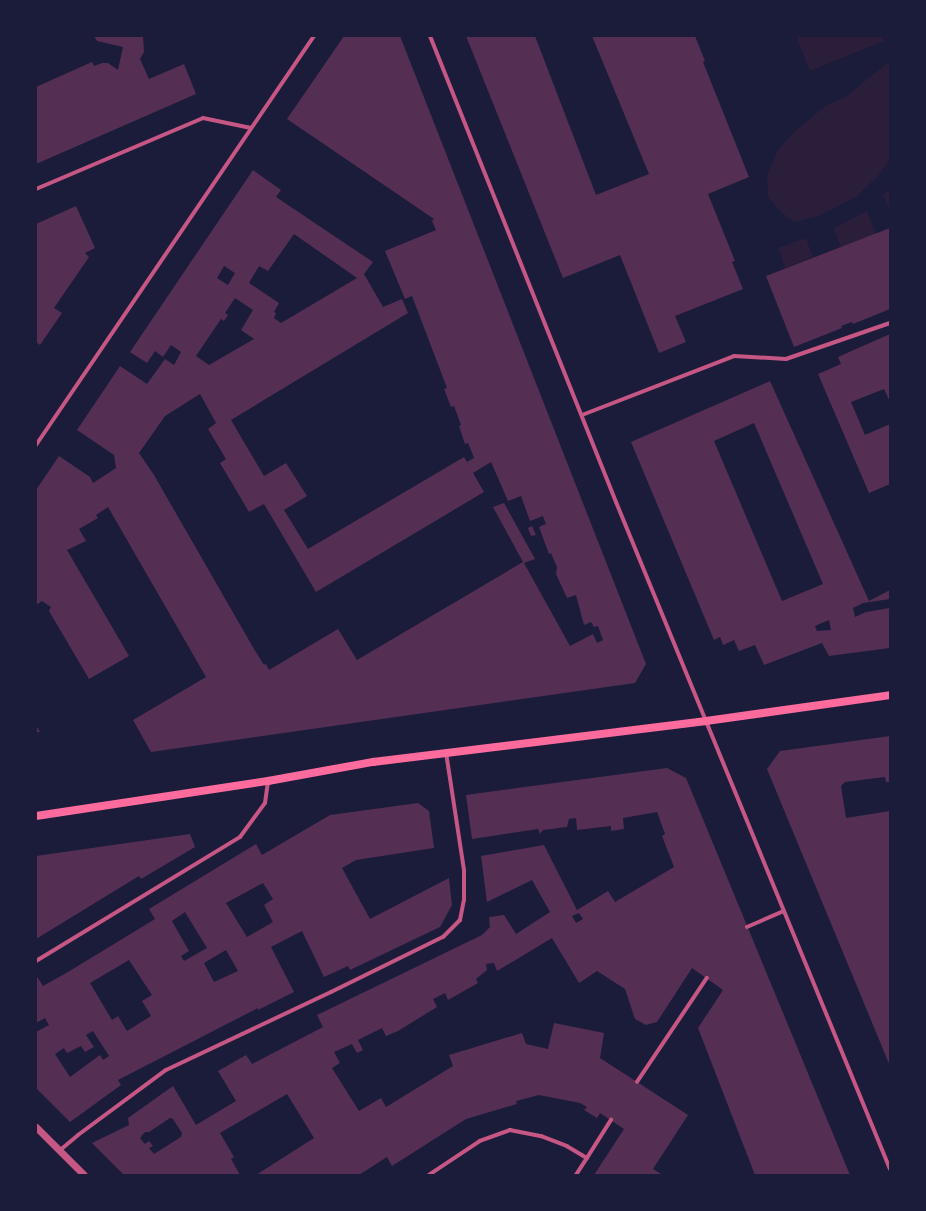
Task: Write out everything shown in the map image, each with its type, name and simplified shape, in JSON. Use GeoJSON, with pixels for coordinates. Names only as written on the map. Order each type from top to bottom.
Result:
{"type":"FeatureCollection","features":[{"type":"Feature","properties":{"kind":"main road"},"geometry":{"type":"LineString","coordinates":[[36,816],[268,781],[373,762],[706,721],[890,695]]}},
{"type":"Feature","properties":{"kind":"street"},"geometry":{"type":"LineString","coordinates":[[36,445],[314,36]]}},
{"type":"Feature","properties":{"kind":"street"},"geometry":{"type":"LineString","coordinates":[[430,36],[706,721],[890,1169]]}},
{"type":"Feature","properties":{"kind":"street"},"geometry":{"type":"LineString","coordinates":[[36,189],[204,118],[251,128]]}},
{"type":"Feature","properties":{"kind":"street"},"geometry":{"type":"LineString","coordinates":[[582,415],[734,356],[786,359],[890,323]]}},
{"type":"Feature","properties":{"kind":"street"},"geometry":{"type":"LineString","coordinates":[[60,1151],[78,1135],[166,1070],[443,937],[460,920],[464,900],[464,870],[446,753]]}},
{"type":"Feature","properties":{"kind":"street"},"geometry":{"type":"LineString","coordinates":[[36,961],[240,837],[265,803],[268,781]]}},
{"type":"Feature","properties":{"kind":"street"},"geometry":{"type":"LineString","coordinates":[[747,927],[784,911]]}},
{"type":"Feature","properties":{"kind":"street"},"geometry":{"type":"LineString","coordinates":[[637,1082],[706,978]]}},
{"type":"Feature","properties":{"kind":"street"},"geometry":{"type":"LineString","coordinates":[[576,1175],[610,1120]]}},
{"type":"Feature","properties":{"kind":"street"},"geometry":{"type":"LineString","coordinates":[[36,1127],[84,1175]]}},
{"type":"Feature","properties":{"kind":"street"},"geometry":{"type":"LineString","coordinates":[[429,1175],[480,1141],[510,1130],[541,1136],[568,1146],[587,1158]]}},
{"type":"Feature","properties":{"kind":"shaded area"},"geometry":{"type":"Polygon","coordinates":[[[796,36],[882,36],[884,41],[810,71],[796,36]]]}},
{"type":"Feature","properties":{"kind":"shaded area"},"geometry":{"type":"Polygon","coordinates":[[[890,61],[890,160],[878,176],[856,197],[819,216],[794,222],[781,212],[768,197],[767,175],[778,150],[795,131],[827,105],[845,97],[890,61]]]}},
{"type":"Feature","properties":{"kind":"shaded area"},"geometry":{"type":"Polygon","coordinates":[[[890,188],[890,210],[883,195],[890,188]]]}},
{"type":"Feature","properties":{"kind":"shaded area"},"geometry":{"type":"Polygon","coordinates":[[[867,211],[876,234],[841,248],[834,228],[867,211]]]}},
{"type":"Feature","properties":{"kind":"shaded area"},"geometry":{"type":"Polygon","coordinates":[[[806,238],[813,257],[785,268],[778,248],[806,238]]]}},
{"type":"Feature","properties":{"kind":"building"},"geometry":{"type":"Polygon","coordinates":[[[94,36],[143,36],[144,52],[140,59],[149,79],[184,64],[196,94],[36,164],[36,87],[92,62],[94,66],[102,63],[108,63],[118,70],[123,47],[97,41],[94,36]]]}},
{"type":"Feature","properties":{"kind":"building"},"geometry":{"type":"Polygon","coordinates":[[[344,36],[400,36],[646,664],[635,683],[151,752],[133,720],[206,677],[108,507],[96,515],[98,518],[79,529],[86,541],[67,550],[129,656],[89,679],[49,611],[51,607],[42,601],[36,605],[36,490],[59,456],[90,477],[93,483],[116,468],[114,455],[77,430],[120,366],[147,384],[165,359],[174,365],[181,352],[171,345],[163,357],[155,351],[147,363],[130,352],[253,170],[281,190],[276,197],[373,262],[364,274],[383,307],[402,299],[408,313],[231,420],[264,476],[286,463],[307,496],[284,510],[308,549],[464,457],[467,462],[474,458],[468,443],[465,444],[459,426],[461,425],[454,406],[451,407],[444,389],[447,388],[412,296],[405,299],[385,251],[436,230],[432,221],[434,219],[287,119],[344,36]],[[294,234],[268,271],[259,266],[249,283],[279,303],[274,312],[276,313],[274,318],[281,323],[357,278],[294,234]],[[224,266],[217,278],[228,285],[235,273],[224,266]],[[235,298],[225,313],[228,315],[224,321],[221,319],[196,356],[209,365],[254,339],[241,330],[253,310],[235,298]],[[200,394],[165,416],[139,453],[154,475],[254,649],[269,670],[338,629],[357,660],[523,562],[493,507],[504,503],[535,559],[524,563],[570,646],[593,634],[597,643],[603,640],[598,626],[594,627],[591,622],[584,625],[576,595],[567,598],[556,574],[557,567],[551,553],[549,554],[539,527],[546,524],[543,516],[530,521],[521,496],[508,501],[491,462],[473,473],[484,492],[316,592],[264,504],[249,512],[220,463],[226,459],[208,429],[216,423],[200,394]]]}},
{"type":"Feature","properties":{"kind":"building"},"geometry":{"type":"Polygon","coordinates":[[[466,36],[535,36],[596,195],[649,174],[592,36],[695,36],[705,61],[703,62],[749,177],[708,194],[735,261],[732,262],[743,289],[675,316],[686,342],[659,353],[620,255],[563,278],[466,36]]]}},
{"type":"Feature","properties":{"kind":"building"},"geometry":{"type":"Polygon","coordinates":[[[76,206],[95,248],[85,253],[89,257],[54,308],[62,313],[40,345],[36,342],[36,224],[76,206]]]}},
{"type":"Feature","properties":{"kind":"building"},"geometry":{"type":"Polygon","coordinates":[[[890,228],[890,309],[853,324],[852,322],[841,326],[842,328],[794,347],[766,276],[890,228]]]}},
{"type":"Feature","properties":{"kind":"building"},"geometry":{"type":"Polygon","coordinates":[[[890,334],[890,402],[884,389],[851,402],[865,435],[890,424],[890,484],[869,493],[818,374],[841,364],[838,357],[890,334]]]}},
{"type":"Feature","properties":{"kind":"building"},"geometry":{"type":"Polygon","coordinates":[[[770,381],[869,601],[890,590],[890,599],[863,603],[853,608],[855,617],[866,612],[890,608],[890,648],[829,656],[822,643],[764,665],[755,645],[739,651],[734,640],[723,645],[720,637],[714,640],[631,442],[770,381]],[[754,423],[714,441],[782,601],[823,584],[754,423]],[[829,620],[815,626],[817,631],[831,630],[829,620]]]}},
{"type":"Feature","properties":{"kind":"building"},"geometry":{"type":"Polygon","coordinates":[[[532,526],[536,535],[531,536],[528,528],[532,526]]]}},
{"type":"Feature","properties":{"kind":"building"},"geometry":{"type":"Polygon","coordinates":[[[36,725],[40,732],[36,732],[36,725]]]}},
{"type":"Feature","properties":{"kind":"building"},"geometry":{"type":"Polygon","coordinates":[[[890,736],[890,782],[886,782],[885,777],[845,782],[841,786],[846,818],[890,811],[890,1066],[767,769],[780,751],[890,736]]]}},
{"type":"Feature","properties":{"kind":"building"},"geometry":{"type":"Polygon","coordinates":[[[667,768],[686,778],[850,1175],[755,1175],[698,1028],[723,990],[692,968],[657,1022],[646,1025],[635,1019],[625,989],[597,971],[579,983],[552,938],[497,971],[494,963],[486,964],[487,970],[476,979],[478,983],[448,1000],[445,993],[433,999],[437,1007],[398,1031],[386,1036],[382,1028],[358,1040],[363,1050],[357,1053],[352,1044],[334,1052],[340,1063],[332,1068],[359,1111],[381,1098],[386,1107],[453,1066],[449,1055],[522,1033],[526,1044],[548,1049],[554,1023],[604,1033],[600,1058],[688,1115],[653,1169],[663,1175],[594,1175],[624,1129],[600,1113],[597,1118],[584,1110],[587,1107],[580,1103],[539,1095],[516,1101],[517,1104],[466,1119],[392,1166],[387,1157],[359,1175],[256,1175],[314,1138],[287,1094],[220,1133],[234,1157],[231,1159],[240,1175],[124,1175],[92,1143],[129,1125],[128,1118],[173,1086],[196,1125],[236,1101],[218,1071],[246,1055],[252,1064],[323,1027],[317,1015],[482,935],[490,927],[489,917],[504,915],[516,934],[550,912],[532,880],[487,902],[481,856],[544,845],[577,910],[608,891],[615,902],[674,867],[662,836],[665,834],[657,812],[623,818],[624,829],[611,831],[611,826],[577,830],[576,818],[569,819],[567,827],[543,830],[540,834],[538,829],[472,839],[466,795],[667,768]],[[579,913],[572,916],[576,923],[583,919],[579,913]],[[170,1118],[149,1132],[145,1132],[140,1138],[145,1144],[149,1141],[153,1146],[149,1148],[154,1154],[181,1137],[182,1133],[173,1119],[170,1118]]]}},
{"type":"Feature","properties":{"kind":"building"},"geometry":{"type":"Polygon","coordinates":[[[418,803],[429,811],[434,848],[356,860],[342,868],[370,919],[449,878],[452,905],[440,927],[350,970],[348,966],[324,977],[302,931],[271,947],[294,992],[258,1010],[258,1008],[118,1080],[121,1085],[70,1122],[36,1088],[36,1032],[49,1025],[45,1018],[36,1023],[36,975],[43,986],[155,919],[149,909],[256,844],[262,855],[330,815],[418,803]],[[263,883],[226,903],[247,937],[273,922],[264,905],[273,899],[263,883]],[[185,912],[172,921],[189,951],[181,956],[184,961],[207,948],[185,912]],[[226,950],[204,963],[214,982],[238,971],[226,950]],[[129,960],[90,983],[112,1020],[118,1016],[127,1031],[151,1016],[142,1001],[152,995],[129,960]],[[93,1031],[86,1035],[94,1047],[85,1052],[81,1046],[67,1053],[64,1048],[55,1054],[70,1077],[100,1055],[103,1060],[109,1056],[93,1031]]]}},
{"type":"Feature","properties":{"kind":"building"},"geometry":{"type":"Polygon","coordinates":[[[190,834],[195,847],[141,879],[139,876],[36,939],[36,856],[190,834]]]}}]}
